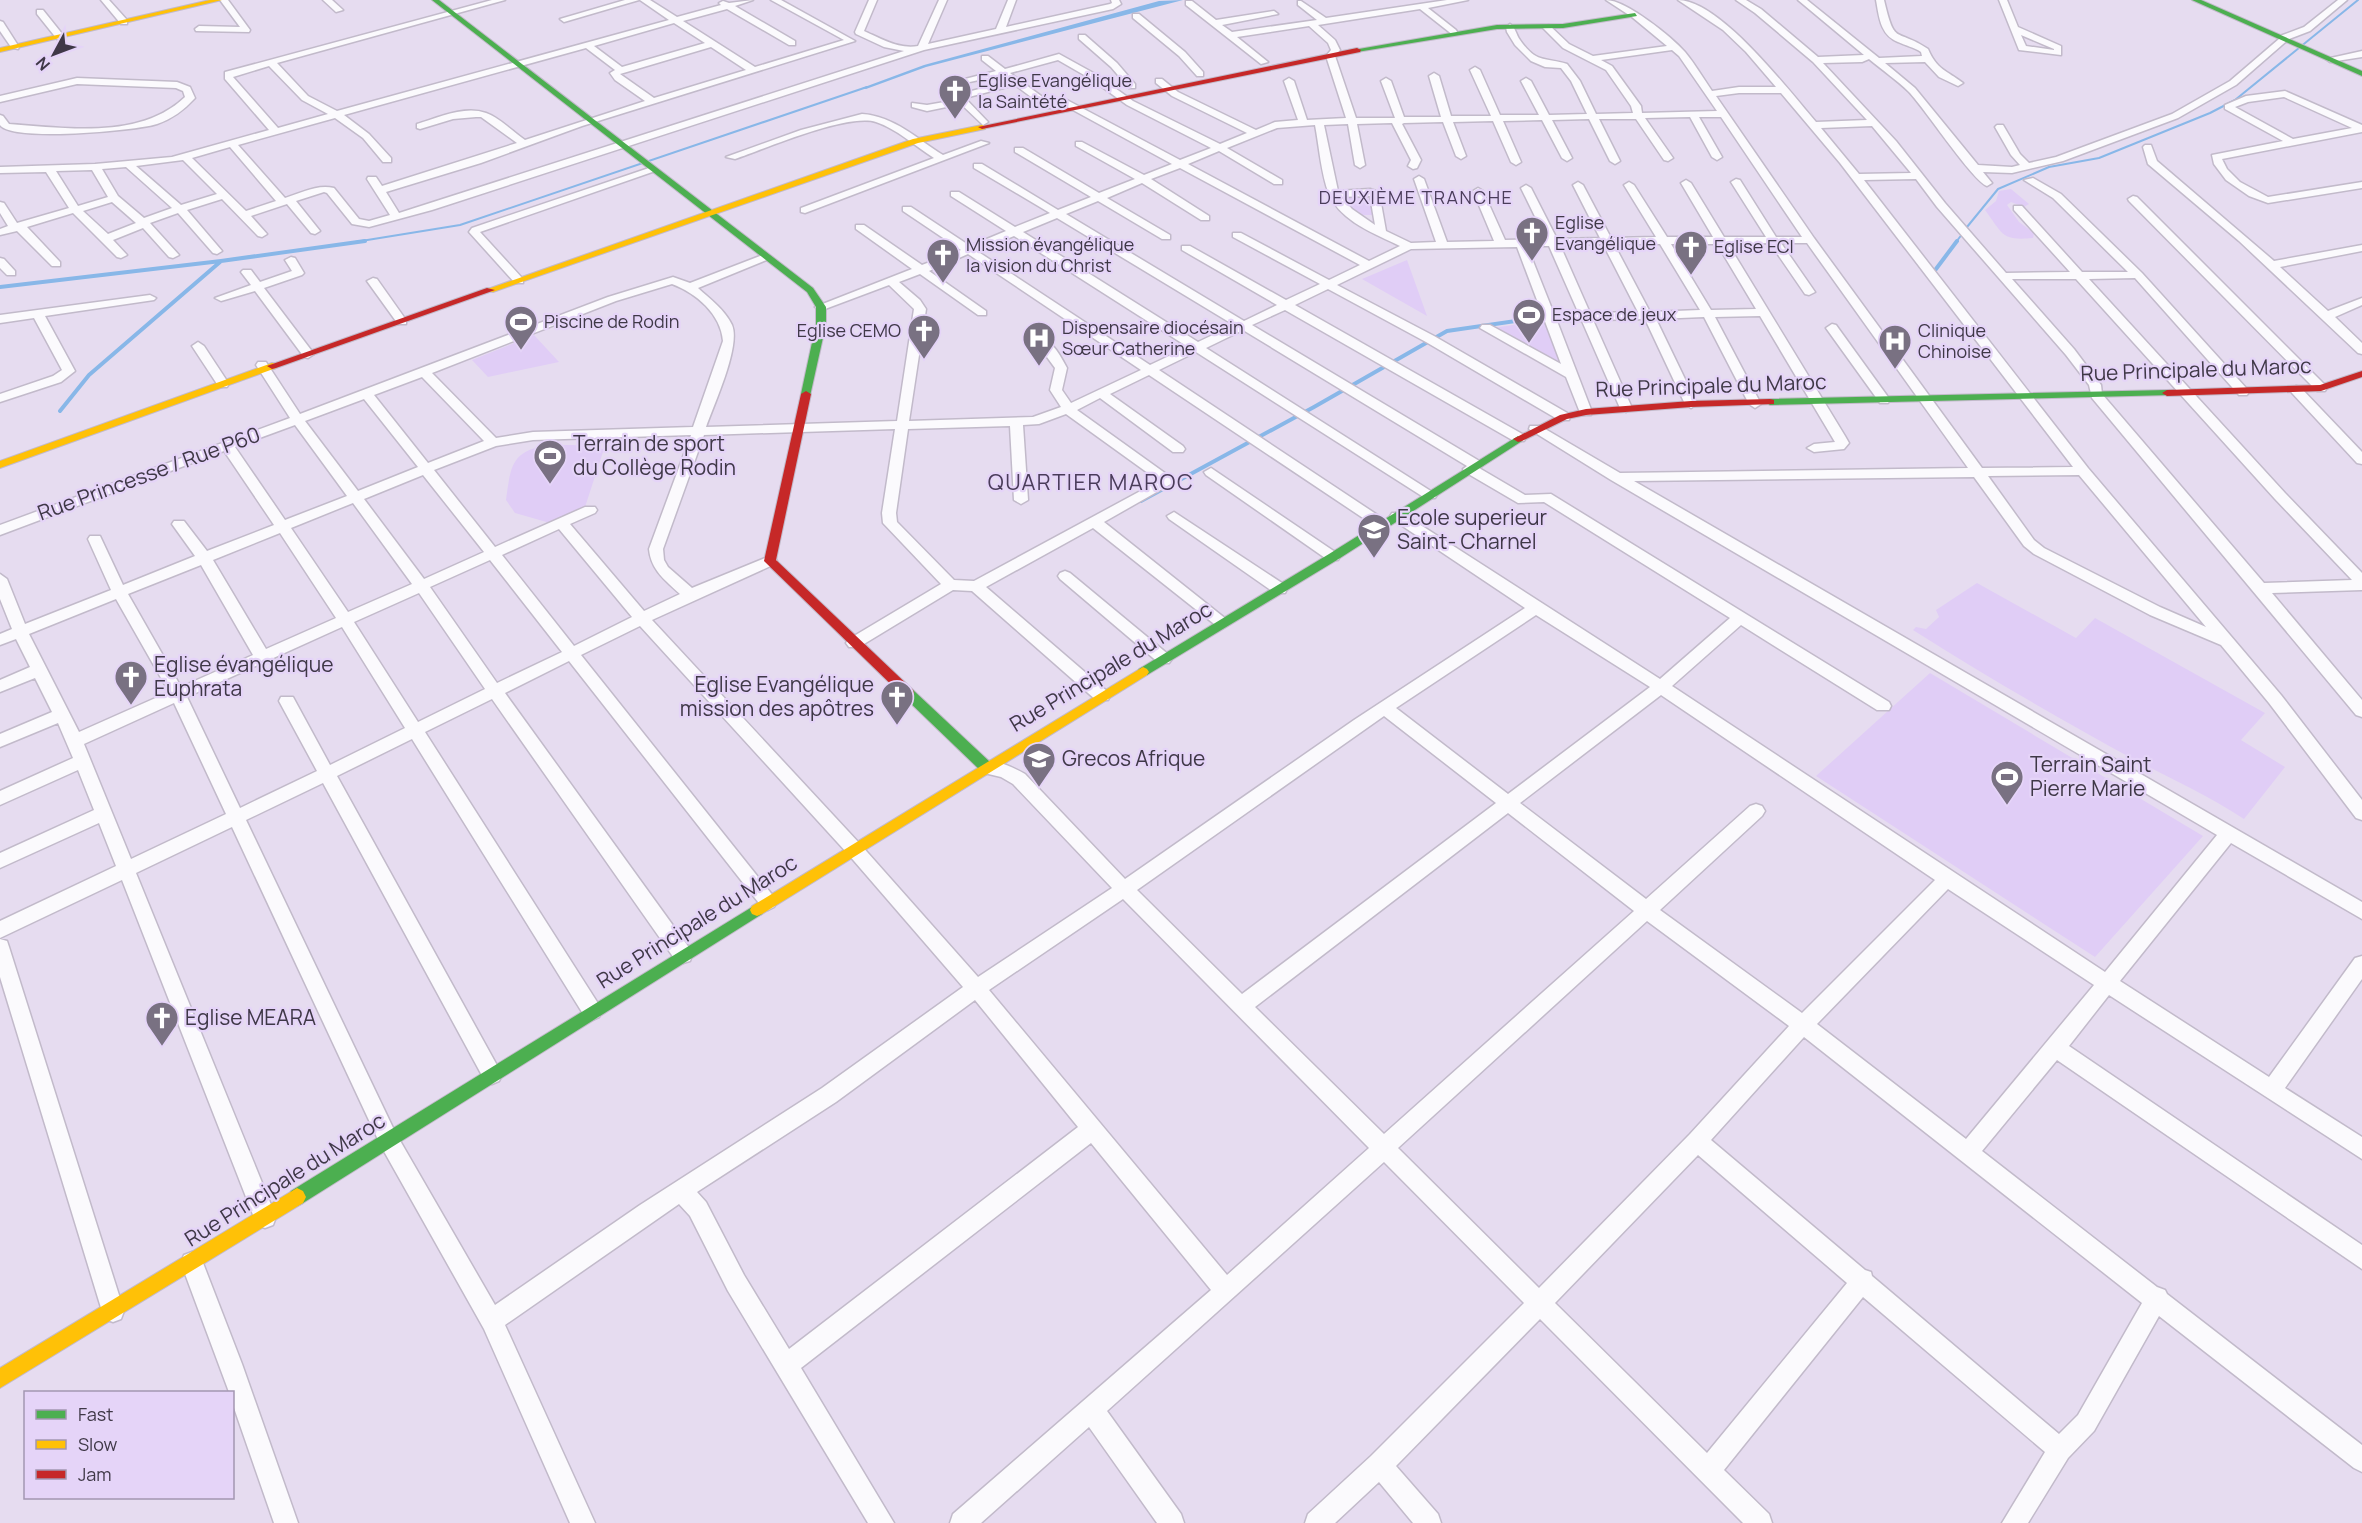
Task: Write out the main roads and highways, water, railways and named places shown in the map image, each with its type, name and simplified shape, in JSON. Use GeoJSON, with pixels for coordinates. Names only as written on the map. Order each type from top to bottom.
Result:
{"type":"FeatureCollection","features":[{"type":"Feature","properties":{"kind":"water"},"geometry":{"type":"Polygon","coordinates":[[[1183,0],[926,67],[866,89],[862,88],[924,65],[1159,1],[1183,0]]]}},
{"type":"Feature","properties":{"kind":"waterway"},"geometry":{"type":"LineString","coordinates":[[1967,227],[1998,189],[2049,167],[2099,158],[2210,113],[2235,100],[2358,0]]}},
{"type":"Feature","properties":{"kind":"waterway"},"geometry":{"type":"LineString","coordinates":[[355,242],[460,225],[867,87]]}},
{"type":"Feature","properties":{"kind":"waterway"},"geometry":{"type":"LineString","coordinates":[[1956,242],[1963,233]]}},
{"type":"Feature","properties":{"kind":"waterway"},"geometry":{"type":"LineString","coordinates":[[0,287],[221,261],[365,241]]}},
{"type":"Feature","properties":{"kind":"waterway"},"geometry":{"type":"LineString","coordinates":[[1936,269],[1957,241]]}},
{"type":"Feature","properties":{"kind":"waterway"},"geometry":{"type":"LineString","coordinates":[[60,411],[89,375],[220,262]]}},
{"type":"Feature","properties":{"kind":"waterway"},"geometry":{"type":"LineString","coordinates":[[1141,501],[1314,407],[1447,331],[1543,317]]}},
{"type":"Feature","properties":{"kind":"place","name":"Eglise Evangélique la Saintété"},"geometry":{"type":"Point","coordinates":[955,120]}},
{"type":"Feature","properties":{"kind":"place","name":"Eglise Evangélique"},"geometry":{"type":"Point","coordinates":[1532,262]}},
{"type":"Feature","properties":{"kind":"place","name":"Eglise ECI"},"geometry":{"type":"Point","coordinates":[1691,276]}},
{"type":"Feature","properties":{"kind":"place","name":"Mission évangélique la vision du Christ"},"geometry":{"type":"Point","coordinates":[943,284]}},
{"type":"Feature","properties":{"kind":"place","name":"Espace de jeux"},"geometry":{"type":"Point","coordinates":[1529,344]}},
{"type":"Feature","properties":{"kind":"place","name":"Piscine de Rodin"},"geometry":{"type":"Point","coordinates":[521,351]}},
{"type":"Feature","properties":{"kind":"place","name":"Eglise CEMO"},"geometry":{"type":"Point","coordinates":[924,360]}},
{"type":"Feature","properties":{"kind":"place","name":"Dispensaire diocésain Sœur Catherine"},"geometry":{"type":"Point","coordinates":[1039,367]}},
{"type":"Feature","properties":{"kind":"place","name":"Clinique Chinoise"},"geometry":{"type":"Point","coordinates":[1895,370]}},
{"type":"Feature","properties":{"kind":"place","name":"Terrain de sport du Collège Rodin"},"geometry":{"type":"Point","coordinates":[550,485]}},
{"type":"Feature","properties":{"kind":"place","name":"Ecole superieur Saint- Charnel"},"geometry":{"type":"Point","coordinates":[1374,559]}},
{"type":"Feature","properties":{"kind":"place","name":"Eglise évangélique Euphrata"},"geometry":{"type":"Point","coordinates":[131,706]}},
{"type":"Feature","properties":{"kind":"place","name":"Eglise Evangélique mission des apôtres"},"geometry":{"type":"Point","coordinates":[897,726]}},
{"type":"Feature","properties":{"kind":"place","name":"Grecos Afrique"},"geometry":{"type":"Point","coordinates":[1039,788]}},
{"type":"Feature","properties":{"kind":"place","name":"Terrain Saint Pierre Marie"},"geometry":{"type":"Point","coordinates":[2007,806]}},
{"type":"Feature","properties":{"kind":"place","name":"Eglise MEARA"},"geometry":{"type":"Point","coordinates":[162,1047]}},
{"type":"Feature","properties":{"kind":"district","name":"DEUXIÈME TRANCHE"},"geometry":{"type":"Point","coordinates":[1416,198]}},
{"type":"Feature","properties":{"kind":"district","name":"QUARTIER MAROC"},"geometry":{"type":"Point","coordinates":[1091,482]}}]}
